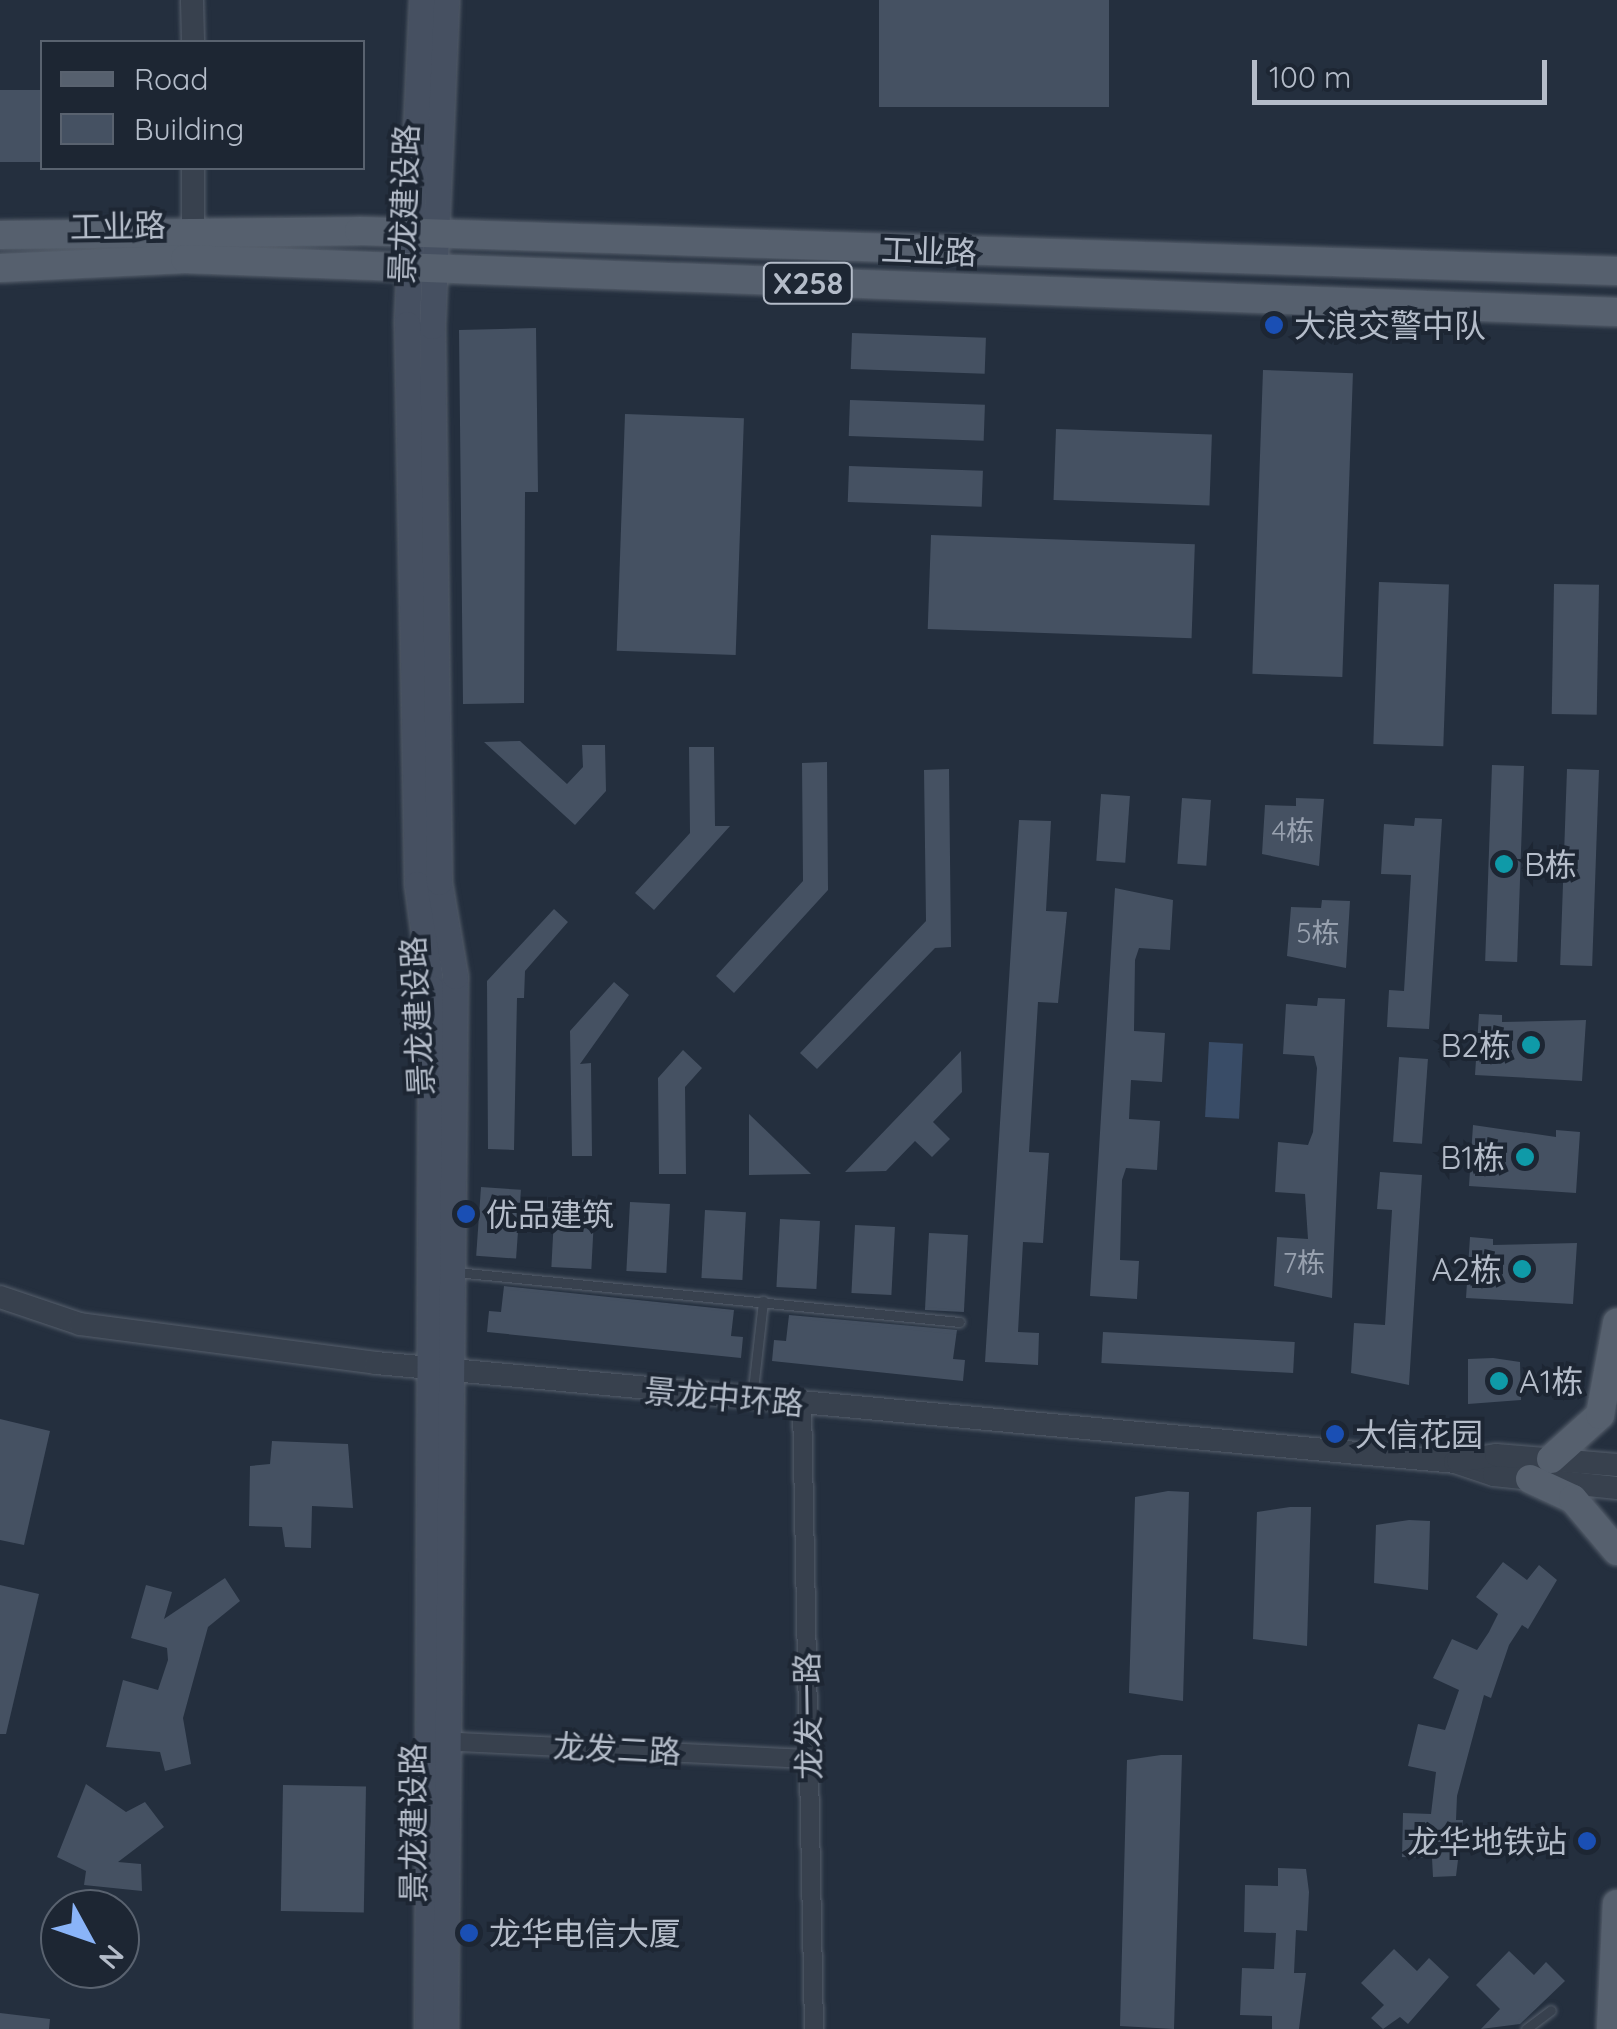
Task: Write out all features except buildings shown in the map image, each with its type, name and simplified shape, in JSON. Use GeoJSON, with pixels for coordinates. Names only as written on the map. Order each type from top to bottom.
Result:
{"type":"FeatureCollection","features":[{"type":"Feature","properties":{"kind":"main road","name":"景龙建设路"},"geometry":{"type":"LineString","coordinates":[[422,0],[417,884],[431,988],[439,1369],[436,1741],[427,2029]]}},
{"type":"Feature","properties":{"kind":"main road","name":"景龙建设路"},"geometry":{"type":"LineString","coordinates":[[422,234],[446,0]]}},
{"type":"Feature","properties":{"kind":"main road","name":"工业路"},"geometry":{"type":"LineString","coordinates":[[0,235],[193,230],[422,234],[1617,272]]}},
{"type":"Feature","properties":{"kind":"main road","name":"工业路"},"geometry":{"type":"LineString","coordinates":[[0,268],[108,259],[1617,312]]}},
{"type":"Feature","properties":{"kind":"main road"},"geometry":{"type":"LineString","coordinates":[[1588,270],[1617,262]]}},
{"type":"Feature","properties":{"kind":"main road","name":"景龙建设路"},"geometry":{"type":"LineString","coordinates":[[421,270],[439,882],[454,976],[455,1272],[439,1369]]}},
{"type":"Feature","properties":{"kind":"main road"},"geometry":{"type":"LineString","coordinates":[[1576,309],[1617,327]]}},
{"type":"Feature","properties":{"kind":"main road"},"geometry":{"type":"LineString","coordinates":[[1617,1323],[1600,1415],[1540,1469],[1573,1499],[1617,1551]]}},
{"type":"Feature","properties":{"kind":"main road","name":"景龙建设路"},"geometry":{"type":"LineString","coordinates":[[436,1741],[445,2029]]}},
{"type":"Feature","properties":{"kind":"main road"},"geometry":{"type":"LineString","coordinates":[[1611,2029],[1617,1904]]}},
{"type":"Feature","properties":{"kind":"street"},"geometry":{"type":"LineString","coordinates":[[192,0],[193,40]]}},
{"type":"Feature","properties":{"kind":"street"},"geometry":{"type":"LineString","coordinates":[[193,170],[193,230]]}},
{"type":"Feature","properties":{"kind":"street","name":"景龙中环路"},"geometry":{"type":"LineString","coordinates":[[0,1296],[80,1324],[439,1369],[1455,1462],[1496,1454],[1617,1488]]}},
{"type":"Feature","properties":{"kind":"street","name":"龙发一路"},"geometry":{"type":"LineString","coordinates":[[802,1404],[814,2029]]}},
{"type":"Feature","properties":{"kind":"street","name":"景龙中环路"},"geometry":{"type":"LineString","coordinates":[[1540,1469],[1617,1465]]}},
{"type":"Feature","properties":{"kind":"street","name":"龙发二路"},"geometry":{"type":"LineString","coordinates":[[436,1741],[808,1758]]}},
{"type":"Feature","properties":{"kind":"lane"},"geometry":{"type":"LineString","coordinates":[[455,1272],[960,1322]]}},
{"type":"Feature","properties":{"kind":"lane"},"geometry":{"type":"LineString","coordinates":[[752,1400],[763,1301]]}},
{"type":"Feature","properties":{"kind":"lane"},"geometry":{"type":"LineString","coordinates":[[1526,2029],[1551,2010]]}},
{"type":"Feature","properties":{"kind":"water"},"geometry":{"type":"Polygon","coordinates":[[[1209,1042],[1243,1044],[1239,1119],[1205,1117],[1209,1042]]]}},
{"type":"Feature","properties":{"kind":"place","name":"大浪交警中队"},"geometry":{"type":"Point","coordinates":[1274,325]}},
{"type":"Feature","properties":{"kind":"place","name":"B栋"},"geometry":{"type":"Point","coordinates":[1504,864]}},
{"type":"Feature","properties":{"kind":"place","name":"B2栋"},"geometry":{"type":"Point","coordinates":[1531,1045]}},
{"type":"Feature","properties":{"kind":"place","name":"B1栋"},"geometry":{"type":"Point","coordinates":[1525,1157]}},
{"type":"Feature","properties":{"kind":"place","name":"优品建筑"},"geometry":{"type":"Point","coordinates":[466,1214]}},
{"type":"Feature","properties":{"kind":"place","name":"A2栋"},"geometry":{"type":"Point","coordinates":[1522,1269]}},
{"type":"Feature","properties":{"kind":"place","name":"A1栋"},"geometry":{"type":"Point","coordinates":[1499,1381]}},
{"type":"Feature","properties":{"kind":"place","name":"大信花园"},"geometry":{"type":"Point","coordinates":[1335,1434]}},
{"type":"Feature","properties":{"kind":"place","name":"龙华地铁站"},"geometry":{"type":"Point","coordinates":[1587,1841]}},
{"type":"Feature","properties":{"kind":"place","name":"龙华电信大厦"},"geometry":{"type":"Point","coordinates":[469,1933]}}]}
